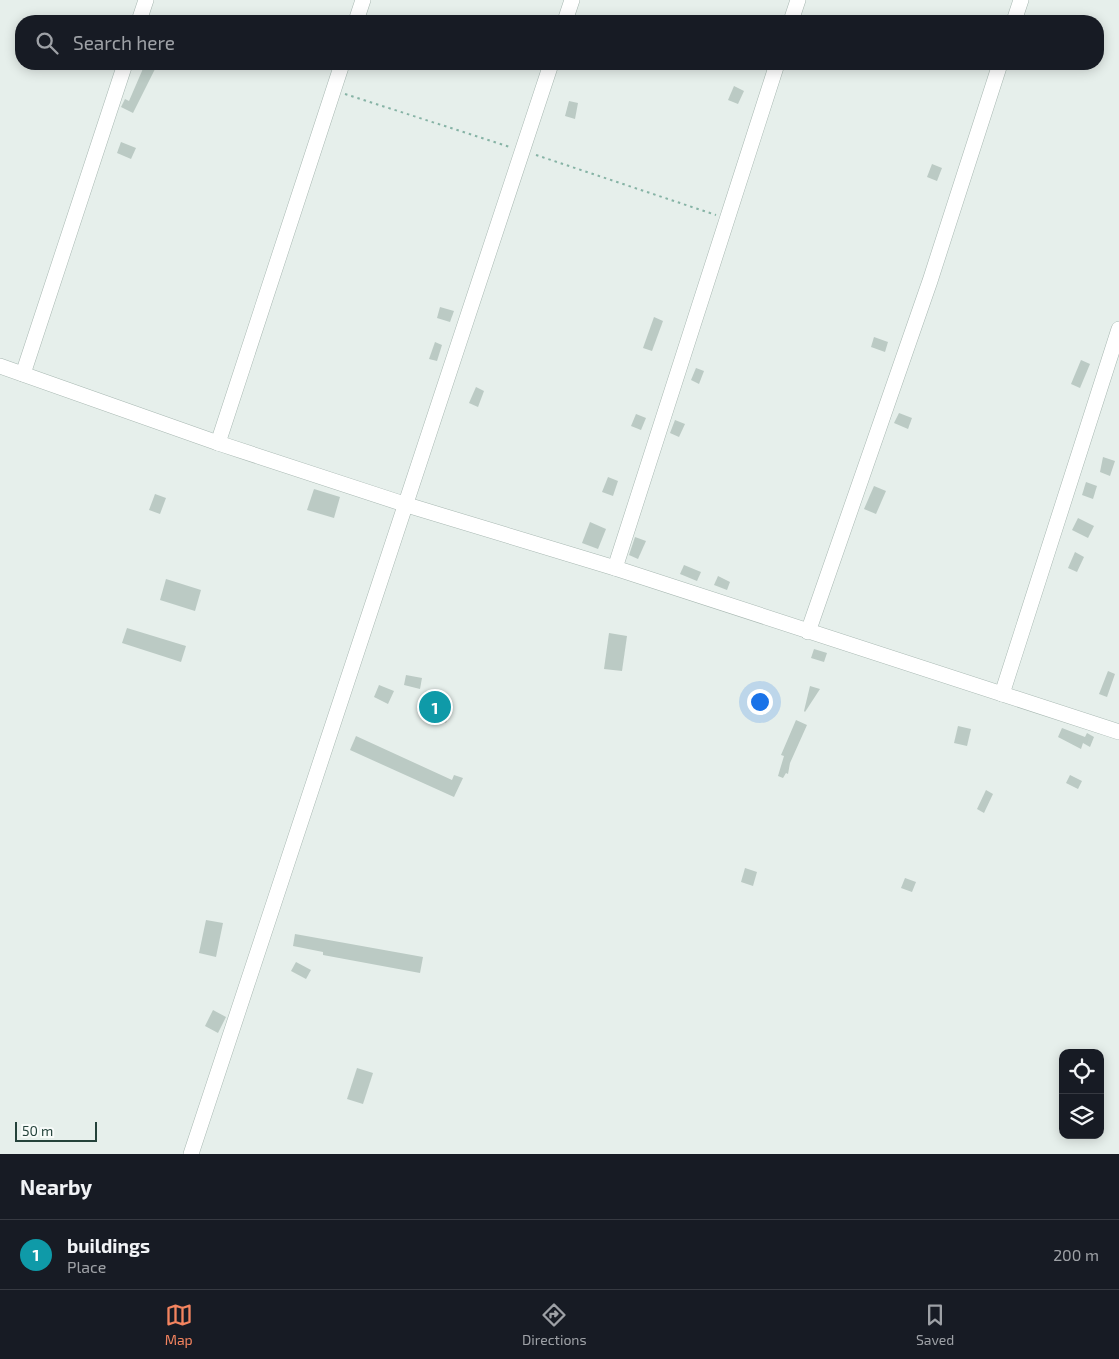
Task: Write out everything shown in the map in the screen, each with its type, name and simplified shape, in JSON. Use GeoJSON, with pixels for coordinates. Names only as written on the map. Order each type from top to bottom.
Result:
{"type":"FeatureCollection","features":[{"type":"Feature","properties":{"kind":"street"},"geometry":{"type":"LineString","coordinates":[[141,15],[146,0]]}},
{"type":"Feature","properties":{"kind":"street"},"geometry":{"type":"LineString","coordinates":[[358,15],[363,0]]}},
{"type":"Feature","properties":{"kind":"street"},"geometry":{"type":"LineString","coordinates":[[567,15],[572,0]]}},
{"type":"Feature","properties":{"kind":"street"},"geometry":{"type":"LineString","coordinates":[[793,15],[798,0]]}},
{"type":"Feature","properties":{"kind":"street"},"geometry":{"type":"LineString","coordinates":[[1016,15],[1020,0]]}},
{"type":"Feature","properties":{"kind":"street"},"geometry":{"type":"LineString","coordinates":[[23,374],[123,70]]}},
{"type":"Feature","properties":{"kind":"street"},"geometry":{"type":"LineString","coordinates":[[218,443],[340,70]]}},
{"type":"Feature","properties":{"kind":"street"},"geometry":{"type":"LineString","coordinates":[[191,1154],[549,70]]}},
{"type":"Feature","properties":{"kind":"street"},"geometry":{"type":"LineString","coordinates":[[615,568],[776,70]]}},
{"type":"Feature","properties":{"kind":"street"},"geometry":{"type":"LineString","coordinates":[[808,632],[930,281],[998,70]]}},
{"type":"Feature","properties":{"kind":"street"},"geometry":{"type":"LineString","coordinates":[[1002,694],[1119,329]]}},
{"type":"Feature","properties":{"kind":"street"},"geometry":{"type":"LineString","coordinates":[[0,366],[218,443],[406,504],[615,568],[1119,732]]}},
{"type":"Feature","properties":{"kind":"building"},"geometry":{"type":"Polygon","coordinates":[[[142,70],[154,70],[133,113],[121,107],[125,99],[129,101],[142,70]]]}},
{"type":"Feature","properties":{"kind":"building"},"geometry":{"type":"Polygon","coordinates":[[[734,86],[744,91],[738,104],[728,100],[734,86]]]}},
{"type":"Feature","properties":{"kind":"building"},"geometry":{"type":"Polygon","coordinates":[[[569,101],[578,103],[575,119],[565,116],[569,101]]]}},
{"type":"Feature","properties":{"kind":"building"},"geometry":{"type":"Polygon","coordinates":[[[121,142],[136,148],[131,159],[117,153],[121,142]]]}},
{"type":"Feature","properties":{"kind":"building"},"geometry":{"type":"Polygon","coordinates":[[[932,164],[942,168],[937,181],[927,177],[932,164]]]}},
{"type":"Feature","properties":{"kind":"building"},"geometry":{"type":"Polygon","coordinates":[[[440,307],[454,311],[450,322],[437,318],[440,307]]]}},
{"type":"Feature","properties":{"kind":"building"},"geometry":{"type":"Polygon","coordinates":[[[654,317],[663,321],[652,351],[643,348],[654,317]]]}},
{"type":"Feature","properties":{"kind":"building"},"geometry":{"type":"Polygon","coordinates":[[[874,337],[888,342],[885,352],[871,347],[874,337]]]}},
{"type":"Feature","properties":{"kind":"building"},"geometry":{"type":"Polygon","coordinates":[[[435,342],[442,345],[437,361],[429,359],[435,342]]]}},
{"type":"Feature","properties":{"kind":"building"},"geometry":{"type":"Polygon","coordinates":[[[1081,360],[1090,364],[1080,388],[1071,384],[1081,360]]]}},
{"type":"Feature","properties":{"kind":"building"},"geometry":{"type":"Polygon","coordinates":[[[696,368],[704,371],[699,384],[691,380],[696,368]]]}},
{"type":"Feature","properties":{"kind":"building"},"geometry":{"type":"Polygon","coordinates":[[[476,387],[484,391],[478,407],[469,403],[476,387]]]}},
{"type":"Feature","properties":{"kind":"building"},"geometry":{"type":"Polygon","coordinates":[[[899,413],[912,418],[908,429],[894,423],[899,413]]]}},
{"type":"Feature","properties":{"kind":"building"},"geometry":{"type":"Polygon","coordinates":[[[636,414],[646,418],[641,430],[631,426],[636,414]]]}},
{"type":"Feature","properties":{"kind":"building"},"geometry":{"type":"Polygon","coordinates":[[[675,420],[685,424],[679,437],[670,433],[675,420]]]}},
{"type":"Feature","properties":{"kind":"building"},"geometry":{"type":"Polygon","coordinates":[[[1103,457],[1115,461],[1110,476],[1100,472],[1103,457]]]}},
{"type":"Feature","properties":{"kind":"building"},"geometry":{"type":"Polygon","coordinates":[[[608,477],[618,481],[613,496],[602,492],[608,477]]]}},
{"type":"Feature","properties":{"kind":"building"},"geometry":{"type":"Polygon","coordinates":[[[1086,482],[1097,486],[1093,499],[1082,495],[1086,482]]]}},
{"type":"Feature","properties":{"kind":"building"},"geometry":{"type":"Polygon","coordinates":[[[874,486],[886,491],[876,514],[864,509],[874,486]]]}},
{"type":"Feature","properties":{"kind":"building"},"geometry":{"type":"Polygon","coordinates":[[[314,489],[340,497],[334,518],[307,510],[314,489]]]}},
{"type":"Feature","properties":{"kind":"building"},"geometry":{"type":"Polygon","coordinates":[[[155,494],[166,498],[160,514],[149,510],[155,494]]]}},
{"type":"Feature","properties":{"kind":"building"},"geometry":{"type":"Polygon","coordinates":[[[1078,518],[1094,526],[1088,538],[1072,530],[1078,518]]]}},
{"type":"Feature","properties":{"kind":"building"},"geometry":{"type":"Polygon","coordinates":[[[590,522],[606,529],[598,549],[582,543],[590,522]]]}},
{"type":"Feature","properties":{"kind":"building"},"geometry":{"type":"Polygon","coordinates":[[[635,537],[646,541],[638,559],[629,555],[635,537]]]}},
{"type":"Feature","properties":{"kind":"building"},"geometry":{"type":"Polygon","coordinates":[[[1075,552],[1084,557],[1077,572],[1068,568],[1075,552]]]}},
{"type":"Feature","properties":{"kind":"building"},"geometry":{"type":"Polygon","coordinates":[[[684,565],[701,572],[697,581],[680,574],[684,565]]]}},
{"type":"Feature","properties":{"kind":"building"},"geometry":{"type":"Polygon","coordinates":[[[718,576],[730,582],[727,590],[714,585],[718,576]]]}},
{"type":"Feature","properties":{"kind":"building"},"geometry":{"type":"Polygon","coordinates":[[[166,579],[201,590],[195,611],[160,600],[166,579]]]}},
{"type":"Feature","properties":{"kind":"building"},"geometry":{"type":"Polygon","coordinates":[[[127,628],[186,646],[181,662],[122,643],[127,628]]]}},
{"type":"Feature","properties":{"kind":"building"},"geometry":{"type":"Polygon","coordinates":[[[609,633],[627,636],[622,671],[604,669],[609,633]]]}},
{"type":"Feature","properties":{"kind":"building"},"geometry":{"type":"Polygon","coordinates":[[[814,649],[827,653],[824,662],[811,658],[814,649]]]}},
{"type":"Feature","properties":{"kind":"building"},"geometry":{"type":"Polygon","coordinates":[[[1108,671],[1115,674],[1107,697],[1099,694],[1108,671]]]}},
{"type":"Feature","properties":{"kind":"building"},"geometry":{"type":"Polygon","coordinates":[[[406,675],[422,678],[420,689],[404,685],[406,675]]]}},
{"type":"Feature","properties":{"kind":"building"},"geometry":{"type":"Polygon","coordinates":[[[379,685],[394,691],[388,704],[374,697],[379,685]]]}},
{"type":"Feature","properties":{"kind":"building"},"geometry":{"type":"Polygon","coordinates":[[[810,686],[820,689],[805,712],[804,711],[810,686]]]}},
{"type":"Feature","properties":{"kind":"building"},"geometry":{"type":"Polygon","coordinates":[[[426,691],[453,705],[446,723],[417,709],[426,691]]]}},
{"type":"Feature","properties":{"kind":"building"},"geometry":{"type":"Polygon","coordinates":[[[796,720],[807,725],[790,763],[788,774],[786,773],[783,778],[778,776],[784,756],[781,755],[796,720]]]}},
{"type":"Feature","properties":{"kind":"building"},"geometry":{"type":"Polygon","coordinates":[[[958,726],[971,729],[967,746],[954,743],[958,726]]]}},
{"type":"Feature","properties":{"kind":"building"},"geometry":{"type":"Polygon","coordinates":[[[1062,728],[1085,737],[1087,733],[1094,737],[1090,747],[1083,743],[1081,749],[1058,737],[1062,728]]]}},
{"type":"Feature","properties":{"kind":"building"},"geometry":{"type":"Polygon","coordinates":[[[356,736],[452,780],[454,775],[463,778],[454,797],[350,750],[356,736]]]}},
{"type":"Feature","properties":{"kind":"building"},"geometry":{"type":"Polygon","coordinates":[[[1070,775],[1082,781],[1078,789],[1066,783],[1070,775]]]}},
{"type":"Feature","properties":{"kind":"building"},"geometry":{"type":"Polygon","coordinates":[[[986,790],[993,794],[984,813],[977,809],[986,790]]]}},
{"type":"Feature","properties":{"kind":"building"},"geometry":{"type":"Polygon","coordinates":[[[745,868],[757,872],[753,886],[741,882],[745,868]]]}},
{"type":"Feature","properties":{"kind":"building"},"geometry":{"type":"Polygon","coordinates":[[[905,878],[916,882],[912,892],[901,888],[905,878]]]}},
{"type":"Feature","properties":{"kind":"building"},"geometry":{"type":"Polygon","coordinates":[[[206,920],[223,923],[216,957],[199,953],[206,920]]]}},
{"type":"Feature","properties":{"kind":"building"},"geometry":{"type":"Polygon","coordinates":[[[295,934],[423,957],[420,973],[323,955],[323,952],[293,946],[295,934]]]}},
{"type":"Feature","properties":{"kind":"building"},"geometry":{"type":"Polygon","coordinates":[[[296,962],[311,970],[306,979],[291,971],[296,962]]]}},
{"type":"Feature","properties":{"kind":"building"},"geometry":{"type":"Polygon","coordinates":[[[213,1010],[226,1017],[218,1033],[205,1026],[213,1010]]]}},
{"type":"Feature","properties":{"kind":"building"},"geometry":{"type":"Polygon","coordinates":[[[357,1068],[373,1073],[363,1104],[347,1099],[357,1068]]]}},
{"type":"Feature","properties":{"kind":"place","name":"buildings"},"geometry":{"type":"Point","coordinates":[435,707]}}]}
